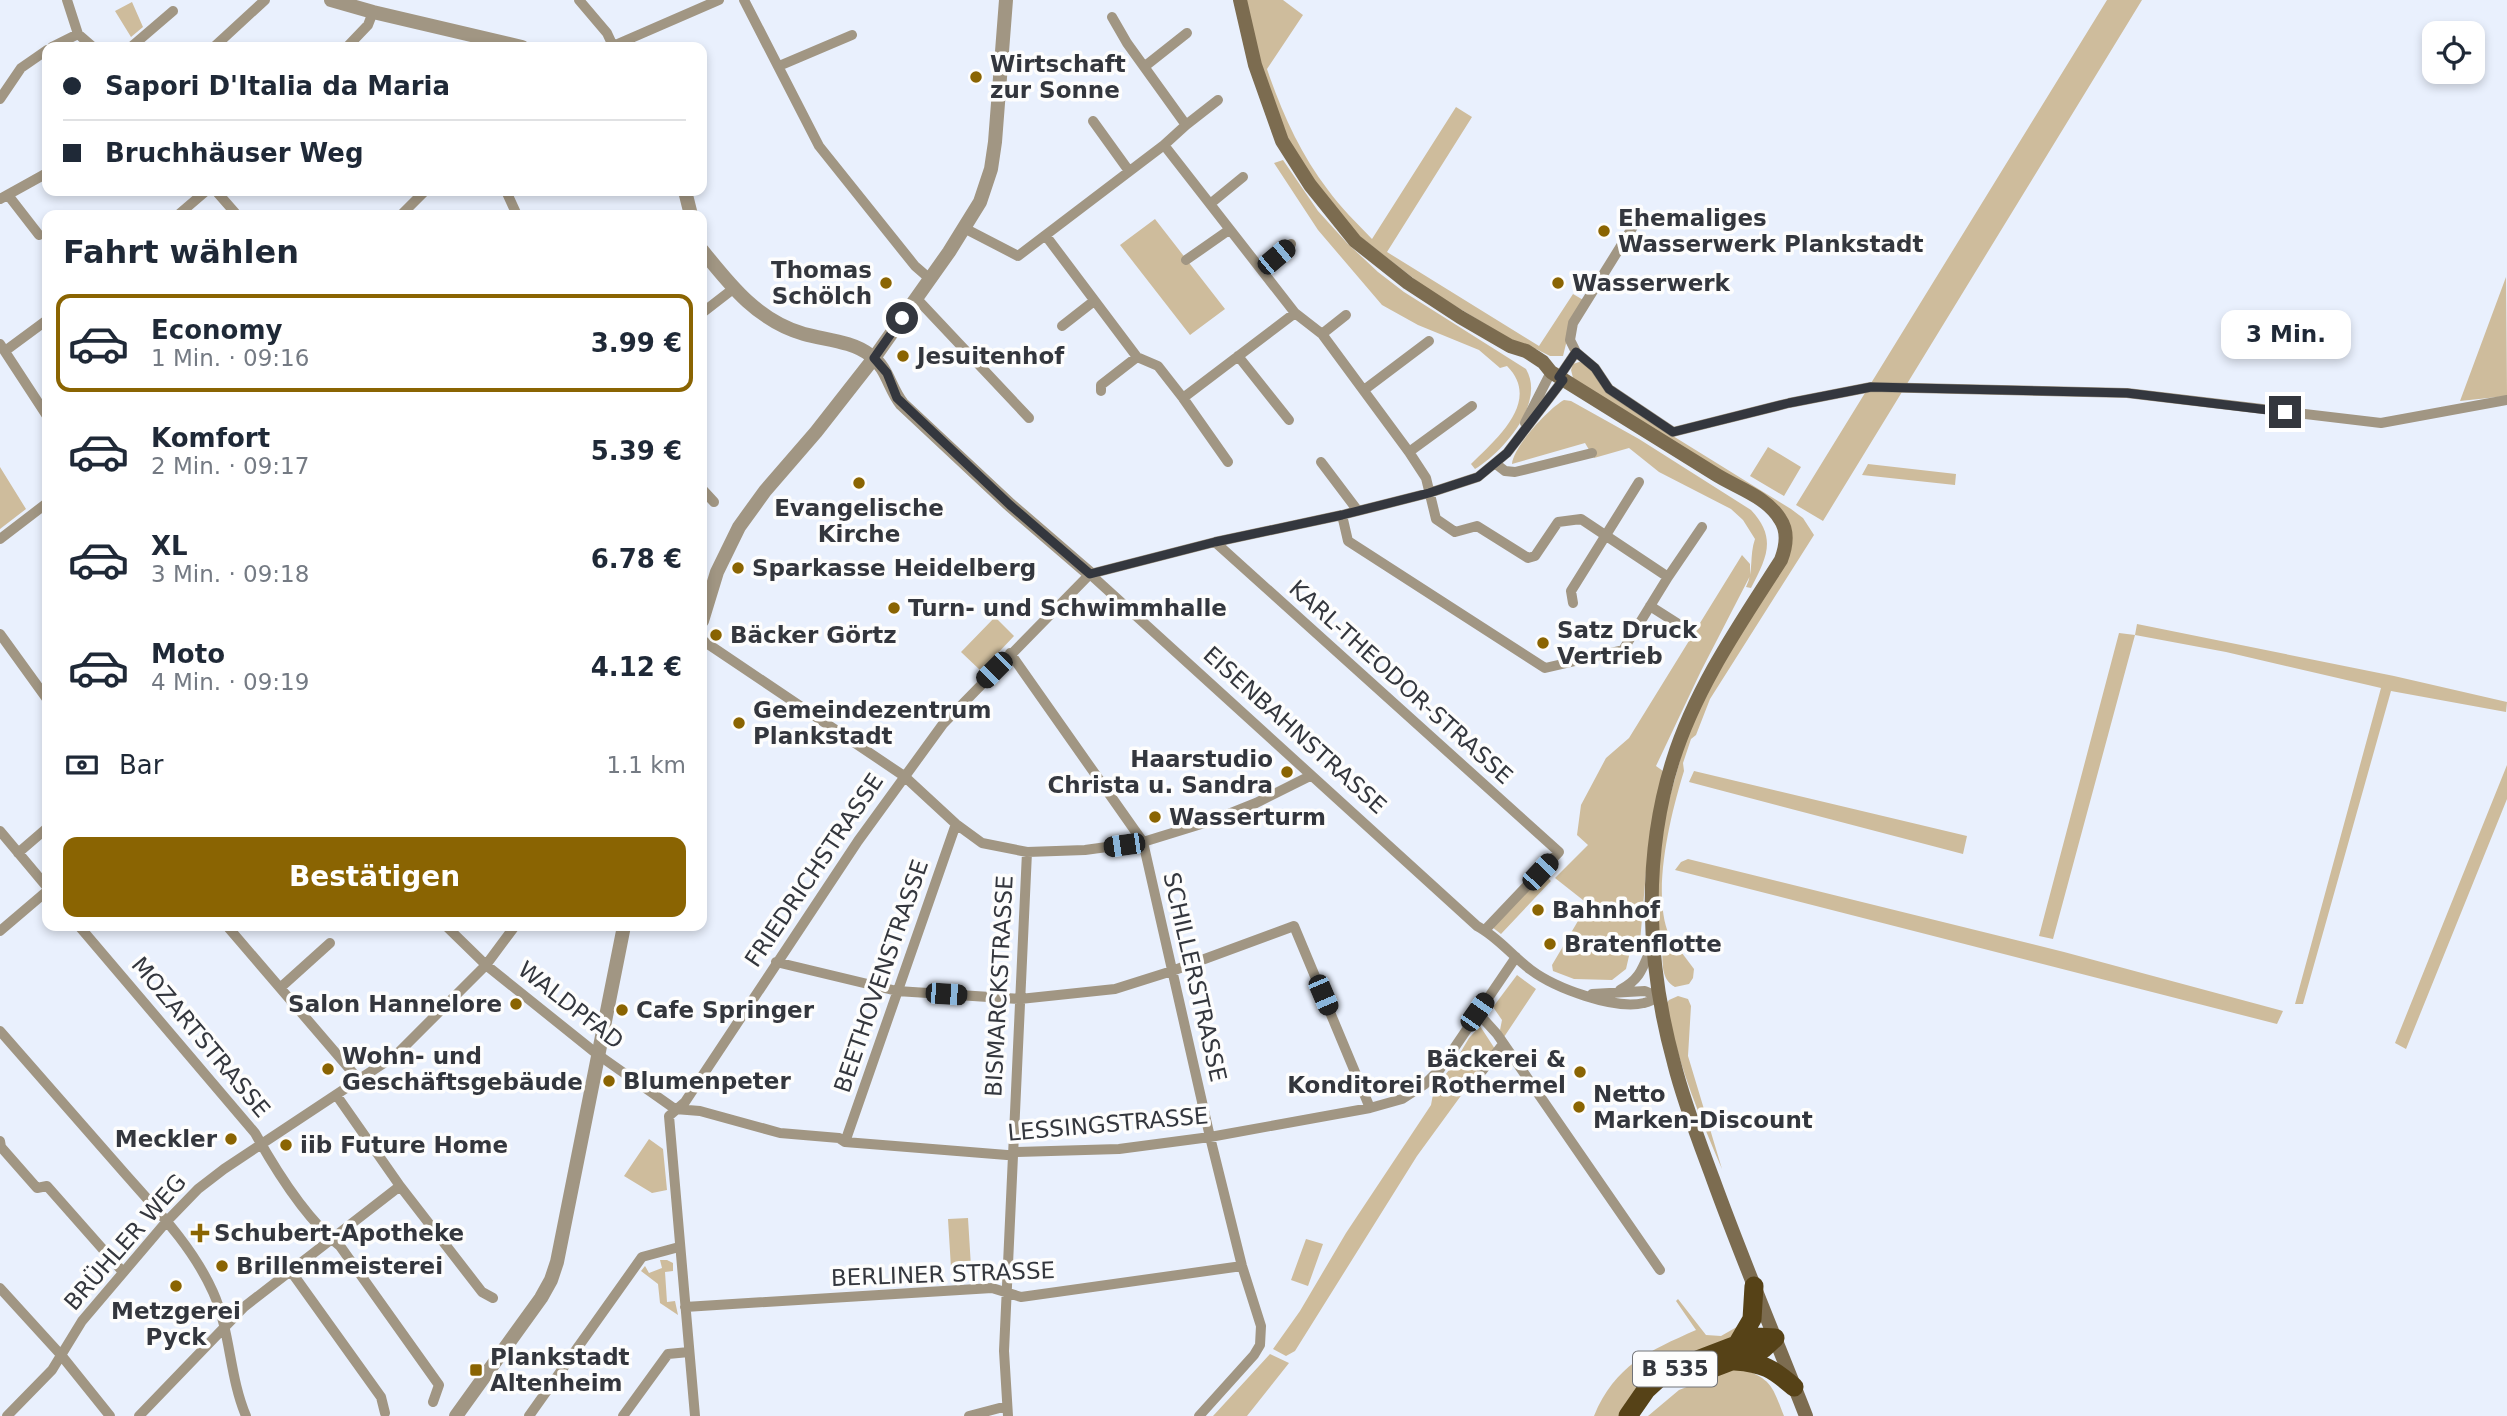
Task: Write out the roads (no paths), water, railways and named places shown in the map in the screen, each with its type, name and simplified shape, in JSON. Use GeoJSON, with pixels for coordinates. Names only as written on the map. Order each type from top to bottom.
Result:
{"type":"FeatureCollection","features":[{"type":"Feature","properties":{"kind":"highway","name":"B 535"},"geometry":{"type":"LineString","coordinates":[[1734,1352],[1752,1319],[1754,1286]]}},
{"type":"Feature","properties":{"kind":"highway","name":"B 535"},"geometry":{"type":"LineString","coordinates":[[1642,1416],[1653,1400],[1676,1382],[1734,1352],[1756,1337],[1775,1338]]}},
{"type":"Feature","properties":{"kind":"highway","name":"B 535"},"geometry":{"type":"LineString","coordinates":[[1628,1416],[1637,1401],[1658,1379],[1676,1368],[1734,1352],[1776,1371],[1794,1387]]}},
{"type":"Feature","properties":{"kind":"main road"},"geometry":{"type":"LineString","coordinates":[[1240,0],[1255,65],[1282,141],[1310,185],[1355,241],[1381,263],[1449,311],[1510,346],[1536,357],[1555,375]]}},
{"type":"Feature","properties":{"kind":"main road"},"geometry":{"type":"LineString","coordinates":[[1510,346],[1536,369],[1555,375],[1769,506],[1784,527],[1784,551],[1765,587],[1711,672],[1695,702],[1673,759],[1662,800],[1654,856],[1652,946],[1659,997],[1684,1098],[1806,1416]]}},
{"type":"Feature","properties":{"kind":"street"},"geometry":{"type":"LineString","coordinates":[[67,0],[78,34],[87,42]]}},
{"type":"Feature","properties":{"kind":"street"},"geometry":{"type":"LineString","coordinates":[[219,42],[265,0]]}},
{"type":"Feature","properties":{"kind":"street"},"geometry":{"type":"LineString","coordinates":[[331,0],[501,42]]}},
{"type":"Feature","properties":{"kind":"street"},"geometry":{"type":"LineString","coordinates":[[579,0],[607,33],[611,42]]}},
{"type":"Feature","properties":{"kind":"street"},"geometry":{"type":"LineString","coordinates":[[624,42],[719,0]]}},
{"type":"Feature","properties":{"kind":"street"},"geometry":{"type":"LineString","coordinates":[[744,0],[819,146],[908,258],[930,279]]}},
{"type":"Feature","properties":{"kind":"street"},"geometry":{"type":"LineString","coordinates":[[707,605],[717,572],[739,527],[765,491],[874,358],[917,299],[980,202],[991,169],[1006,0]]}},
{"type":"Feature","properties":{"kind":"street"},"geometry":{"type":"LineString","coordinates":[[137,42],[173,11]]}},
{"type":"Feature","properties":{"kind":"street"},"geometry":{"type":"LineString","coordinates":[[352,42],[368,25],[373,12]]}},
{"type":"Feature","properties":{"kind":"street"},"geometry":{"type":"LineString","coordinates":[[1112,17],[1127,43],[1186,125]]}},
{"type":"Feature","properties":{"kind":"street"},"geometry":{"type":"LineString","coordinates":[[1144,67],[1187,33]]}},
{"type":"Feature","properties":{"kind":"street"},"geometry":{"type":"LineString","coordinates":[[62,42],[78,34]]}},
{"type":"Feature","properties":{"kind":"street"},"geometry":{"type":"LineString","coordinates":[[779,66],[852,35]]}},
{"type":"Feature","properties":{"kind":"street"},"geometry":{"type":"LineString","coordinates":[[0,99],[21,68],[42,53]]}},
{"type":"Feature","properties":{"kind":"street"},"geometry":{"type":"LineString","coordinates":[[964,228],[1018,256],[1164,145],[1218,100]]}},
{"type":"Feature","properties":{"kind":"street"},"geometry":{"type":"LineString","coordinates":[[1093,121],[1129,171]]}},
{"type":"Feature","properties":{"kind":"street"},"geometry":{"type":"LineString","coordinates":[[1164,145],[1295,313],[1322,334],[1364,390],[1426,478],[1436,519],[1455,533],[1477,526],[1528,558],[1535,556],[1558,522],[1581,519],[1668,577]]}},
{"type":"Feature","properties":{"kind":"street"},"geometry":{"type":"LineString","coordinates":[[39,235],[3,196],[42,176]]}},
{"type":"Feature","properties":{"kind":"street"},"geometry":{"type":"LineString","coordinates":[[1210,204],[1243,177]]}},
{"type":"Feature","properties":{"kind":"street"},"geometry":{"type":"LineString","coordinates":[[183,210],[200,196]]}},
{"type":"Feature","properties":{"kind":"street"},"geometry":{"type":"LineString","coordinates":[[220,196],[233,210]]}},
{"type":"Feature","properties":{"kind":"street"},"geometry":{"type":"LineString","coordinates":[[406,210],[420,196]]}},
{"type":"Feature","properties":{"kind":"street"},"geometry":{"type":"LineString","coordinates":[[1639,218],[1573,323],[1570,340],[1576,352],[1595,368],[1609,389],[1673,432],[1789,403],[1871,387],[2127,393],[2381,423],[2507,400]]}},
{"type":"Feature","properties":{"kind":"street"},"geometry":{"type":"LineString","coordinates":[[1186,260],[1229,230]]}},
{"type":"Feature","properties":{"kind":"street"},"geometry":{"type":"LineString","coordinates":[[1046,236],[1137,357],[1158,366],[1228,461]]}},
{"type":"Feature","properties":{"kind":"street"},"geometry":{"type":"LineString","coordinates":[[1261,270],[1291,244]]}},
{"type":"Feature","properties":{"kind":"street"},"geometry":{"type":"LineString","coordinates":[[707,256],[747,302],[791,329],[856,347],[874,358]]}},
{"type":"Feature","properties":{"kind":"street"},"geometry":{"type":"LineString","coordinates":[[707,309],[733,289]]}},
{"type":"Feature","properties":{"kind":"street"},"geometry":{"type":"LineString","coordinates":[[917,299],[1028,418]]}},
{"type":"Feature","properties":{"kind":"street"},"geometry":{"type":"LineString","coordinates":[[1062,326],[1094,301]]}},
{"type":"Feature","properties":{"kind":"street"},"geometry":{"type":"LineString","coordinates":[[1183,398],[1295,313]]}},
{"type":"Feature","properties":{"kind":"street"},"geometry":{"type":"LineString","coordinates":[[1322,334],[1346,315]]}},
{"type":"Feature","properties":{"kind":"street"},"geometry":{"type":"LineString","coordinates":[[42,323],[3,347],[42,408]]}},
{"type":"Feature","properties":{"kind":"street"},"geometry":{"type":"LineString","coordinates":[[1364,390],[1429,341]]}},
{"type":"Feature","properties":{"kind":"street"},"geometry":{"type":"LineString","coordinates":[[1090,574],[1215,542],[1358,511],[1478,477],[1496,464],[1512,447],[1555,375],[1576,352]]}},
{"type":"Feature","properties":{"kind":"street"},"geometry":{"type":"LineString","coordinates":[[1238,356],[1289,420]]}},
{"type":"Feature","properties":{"kind":"street"},"geometry":{"type":"LineString","coordinates":[[1101,391],[1101,384],[1137,357]]}},
{"type":"Feature","properties":{"kind":"street","name":"EISENBAHNSTRASSE"},"geometry":{"type":"LineString","coordinates":[[874,358],[887,373],[902,404],[1010,505],[1090,574],[1477,926],[1553,984],[1609,1002],[1643,1004],[1659,997]]}},
{"type":"Feature","properties":{"kind":"street"},"geometry":{"type":"LineString","coordinates":[[1409,452],[1472,406]]}},
{"type":"Feature","properties":{"kind":"street"},"geometry":{"type":"LineString","coordinates":[[1496,464],[1505,471],[1515,472],[1592,453]]}},
{"type":"Feature","properties":{"kind":"street"},"geometry":{"type":"LineString","coordinates":[[1321,462],[1358,511]]}},
{"type":"Feature","properties":{"kind":"street"},"geometry":{"type":"LineString","coordinates":[[1573,603],[1571,591],[1639,482]]}},
{"type":"Feature","properties":{"kind":"street"},"geometry":{"type":"LineString","coordinates":[[707,495],[713,502]]}},
{"type":"Feature","properties":{"kind":"street"},"geometry":{"type":"LineString","coordinates":[[0,539],[42,506]]}},
{"type":"Feature","properties":{"kind":"street"},"geometry":{"type":"LineString","coordinates":[[1342,515],[1349,541],[1545,668],[1623,650],[1702,527]]}},
{"type":"Feature","properties":{"kind":"street","name":"KARL-THEODOR-STRASSE"},"geometry":{"type":"LineString","coordinates":[[1215,542],[1559,852],[1485,930]]}},
{"type":"Feature","properties":{"kind":"street","name":"FRIEDRICHSTRASSE"},"geometry":{"type":"LineString","coordinates":[[675,1110],[685,1102],[776,962],[943,724],[1090,574]]}},
{"type":"Feature","properties":{"kind":"street"},"geometry":{"type":"LineString","coordinates":[[1650,606],[1683,627]]}},
{"type":"Feature","properties":{"kind":"street"},"geometry":{"type":"LineString","coordinates":[[0,634],[42,692]]}},
{"type":"Feature","properties":{"kind":"street"},"geometry":{"type":"LineString","coordinates":[[707,643],[904,776],[956,824],[982,843],[1027,852],[1085,850],[1143,842],[1211,821],[1256,803],[1310,776]]}},
{"type":"Feature","properties":{"kind":"street","name":"SCHILLERSTRASSE"},"geometry":{"type":"LineString","coordinates":[[1010,653],[1143,842],[1210,1138],[1242,1266],[1261,1326],[1260,1345],[1199,1416]]}},
{"type":"Feature","properties":{"kind":"street","name":"BEETHOVENSTRASSE"},"geometry":{"type":"LineString","coordinates":[[845,1142],[956,824]]}},
{"type":"Feature","properties":{"kind":"street"},"geometry":{"type":"LineString","coordinates":[[0,831],[42,883]]}},
{"type":"Feature","properties":{"kind":"street"},"geometry":{"type":"LineString","coordinates":[[18,853],[42,832]]}},
{"type":"Feature","properties":{"kind":"street","name":"BISMARCKSTRASSE"},"geometry":{"type":"LineString","coordinates":[[1007,1411],[1004,1351],[1011,1154],[1027,852]]}},
{"type":"Feature","properties":{"kind":"street"},"geometry":{"type":"LineString","coordinates":[[0,931],[42,893]]}},
{"type":"Feature","properties":{"kind":"street"},"geometry":{"type":"LineString","coordinates":[[776,962],[897,991],[1020,999],[1115,989],[1294,926],[1370,1108]]}},
{"type":"Feature","properties":{"kind":"street","name":"MOZARTSTRASSE"},"geometry":{"type":"LineString","coordinates":[[83,931],[255,1133],[265,1153],[324,1233],[340,1245],[439,1385],[433,1402]]}},
{"type":"Feature","properties":{"kind":"street"},"geometry":{"type":"LineString","coordinates":[[231,931],[359,1080]]}},
{"type":"Feature","properties":{"kind":"street","name":"WALDPFAD"},"geometry":{"type":"LineString","coordinates":[[451,931],[486,965],[597,1054],[675,1110]]}},
{"type":"Feature","properties":{"kind":"street","name":"BRÜHLER WEG"},"geometry":{"type":"LineString","coordinates":[[7,1416],[51,1370],[82,1321],[167,1221],[198,1189],[261,1144],[337,1096],[410,1043],[486,965],[511,931]]}},
{"type":"Feature","properties":{"kind":"street"},"geometry":{"type":"LineString","coordinates":[[456,1416],[541,1298],[551,1280],[557,1262],[623,931]]}},
{"type":"Feature","properties":{"kind":"street"},"geometry":{"type":"LineString","coordinates":[[280,988],[330,943]]}},
{"type":"Feature","properties":{"kind":"street"},"geometry":{"type":"LineString","coordinates":[[1617,992],[1640,975],[1652,946]]}},
{"type":"Feature","properties":{"kind":"street","name":"LESSINGSTRASSE"},"geometry":{"type":"LineString","coordinates":[[675,1110],[700,1111],[780,1133],[839,1138],[845,1142],[1011,1154],[1119,1149],[1210,1138],[1370,1108],[1402,1099],[1425,1084],[1440,1069],[1516,957]]}},
{"type":"Feature","properties":{"kind":"street"},"geometry":{"type":"LineString","coordinates":[[1586,996],[1645,991],[1659,997]]}},
{"type":"Feature","properties":{"kind":"street"},"geometry":{"type":"LineString","coordinates":[[1477,1012],[1483,1016],[1503,1044],[1660,1270]]}},
{"type":"Feature","properties":{"kind":"street"},"geometry":{"type":"LineString","coordinates":[[0,1031],[167,1221],[198,1265],[214,1293],[225,1326],[234,1379],[246,1416]]}},
{"type":"Feature","properties":{"kind":"street"},"geometry":{"type":"LineString","coordinates":[[1482,1071],[1503,1044]]}},
{"type":"Feature","properties":{"kind":"street"},"geometry":{"type":"LineString","coordinates":[[337,1096],[400,1186],[482,1292],[493,1298]]}},
{"type":"Feature","properties":{"kind":"street"},"geometry":{"type":"LineString","coordinates":[[675,1110],[669,1116],[668,1122],[695,1416]]}},
{"type":"Feature","properties":{"kind":"street"},"geometry":{"type":"LineString","coordinates":[[0,1141],[1,1147],[37,1188],[47,1186],[123,1272]]}},
{"type":"Feature","properties":{"kind":"street"},"geometry":{"type":"LineString","coordinates":[[139,1416],[244,1307],[400,1186]]}},
{"type":"Feature","properties":{"kind":"street"},"geometry":{"type":"LineString","coordinates":[[529,1416],[642,1257],[679,1247]]}},
{"type":"Feature","properties":{"kind":"street","name":"BERLINER STRASSE"},"geometry":{"type":"LineString","coordinates":[[685,1307],[992,1288],[1021,1297],[1242,1266]]}},
{"type":"Feature","properties":{"kind":"street"},"geometry":{"type":"LineString","coordinates":[[290,1270],[381,1396],[386,1413]]}},
{"type":"Feature","properties":{"kind":"street"},"geometry":{"type":"LineString","coordinates":[[0,1288],[61,1355],[110,1416]]}},
{"type":"Feature","properties":{"kind":"street"},"geometry":{"type":"LineString","coordinates":[[623,1416],[668,1354],[689,1352]]}},
{"type":"Feature","properties":{"kind":"street"},"geometry":{"type":"LineString","coordinates":[[969,1416],[1007,1411]]}},
{"type":"Feature","properties":{"kind":"place","name":"Wirtschaft zur Sonne"},"geometry":{"type":"Point","coordinates":[976,77]}},
{"type":"Feature","properties":{"kind":"place","name":"Ehemaliges Wasserwerk Plankstadt"},"geometry":{"type":"Point","coordinates":[1604,231]}},
{"type":"Feature","properties":{"kind":"place","name":"Thomas Schölch"},"geometry":{"type":"Point","coordinates":[886,283]}},
{"type":"Feature","properties":{"kind":"place","name":"Wasserwerk"},"geometry":{"type":"Point","coordinates":[1558,283]}},
{"type":"Feature","properties":{"kind":"place","name":"Jesuitenhof"},"geometry":{"type":"Point","coordinates":[903,356]}},
{"type":"Feature","properties":{"kind":"place","name":"Evangelische Kirche"},"geometry":{"type":"Point","coordinates":[859,483]}},
{"type":"Feature","properties":{"kind":"place","name":"Sparkasse Heidelberg"},"geometry":{"type":"Point","coordinates":[738,568]}},
{"type":"Feature","properties":{"kind":"place","name":"Turn- und Schwimmhalle"},"geometry":{"type":"Point","coordinates":[894,608]}},
{"type":"Feature","properties":{"kind":"place","name":"Bäcker Görtz"},"geometry":{"type":"Point","coordinates":[716,635]}},
{"type":"Feature","properties":{"kind":"place","name":"Satz Druck Vertrieb"},"geometry":{"type":"Point","coordinates":[1543,643]}},
{"type":"Feature","properties":{"kind":"place","name":"Gemeindezentrum Plankstadt"},"geometry":{"type":"Point","coordinates":[739,723]}},
{"type":"Feature","properties":{"kind":"place","name":"Haarstudio Christa u. Sandra"},"geometry":{"type":"Point","coordinates":[1287,772]}},
{"type":"Feature","properties":{"kind":"place","name":"Wasserturm"},"geometry":{"type":"Point","coordinates":[1155,817]}},
{"type":"Feature","properties":{"kind":"place","name":"Bahnhof"},"geometry":{"type":"Point","coordinates":[1538,910]}},
{"type":"Feature","properties":{"kind":"place","name":"Bratenflotte"},"geometry":{"type":"Point","coordinates":[1550,944]}},
{"type":"Feature","properties":{"kind":"place","name":"Salon Hannelore"},"geometry":{"type":"Point","coordinates":[516,1004]}},
{"type":"Feature","properties":{"kind":"place","name":"Cafe Springer"},"geometry":{"type":"Point","coordinates":[622,1010]}},
{"type":"Feature","properties":{"kind":"place","name":"Wohn- und Geschäftsgebäude"},"geometry":{"type":"Point","coordinates":[328,1069]}},
{"type":"Feature","properties":{"kind":"place","name":"Bäckerei & Konditorei Rothermel"},"geometry":{"type":"Point","coordinates":[1580,1072]}},
{"type":"Feature","properties":{"kind":"place","name":"Blumenpeter"},"geometry":{"type":"Point","coordinates":[609,1081]}},
{"type":"Feature","properties":{"kind":"place","name":"Netto Marken-Discount"},"geometry":{"type":"Point","coordinates":[1579,1107]}},
{"type":"Feature","properties":{"kind":"place","name":"Meckler"},"geometry":{"type":"Point","coordinates":[231,1139]}},
{"type":"Feature","properties":{"kind":"place","name":"iib Future Home"},"geometry":{"type":"Point","coordinates":[286,1145]}},
{"type":"Feature","properties":{"kind":"place","name":"Schubert-Apotheke"},"geometry":{"type":"Point","coordinates":[200,1233]}},
{"type":"Feature","properties":{"kind":"place","name":"Brillenmeisterei"},"geometry":{"type":"Point","coordinates":[222,1266]}},
{"type":"Feature","properties":{"kind":"place","name":"Metzgerei Pyck"},"geometry":{"type":"Point","coordinates":[176,1286]}},
{"type":"Feature","properties":{"kind":"place","name":"Plankstadt Altenheim"},"geometry":{"type":"Point","coordinates":[476,1370]}}]}
